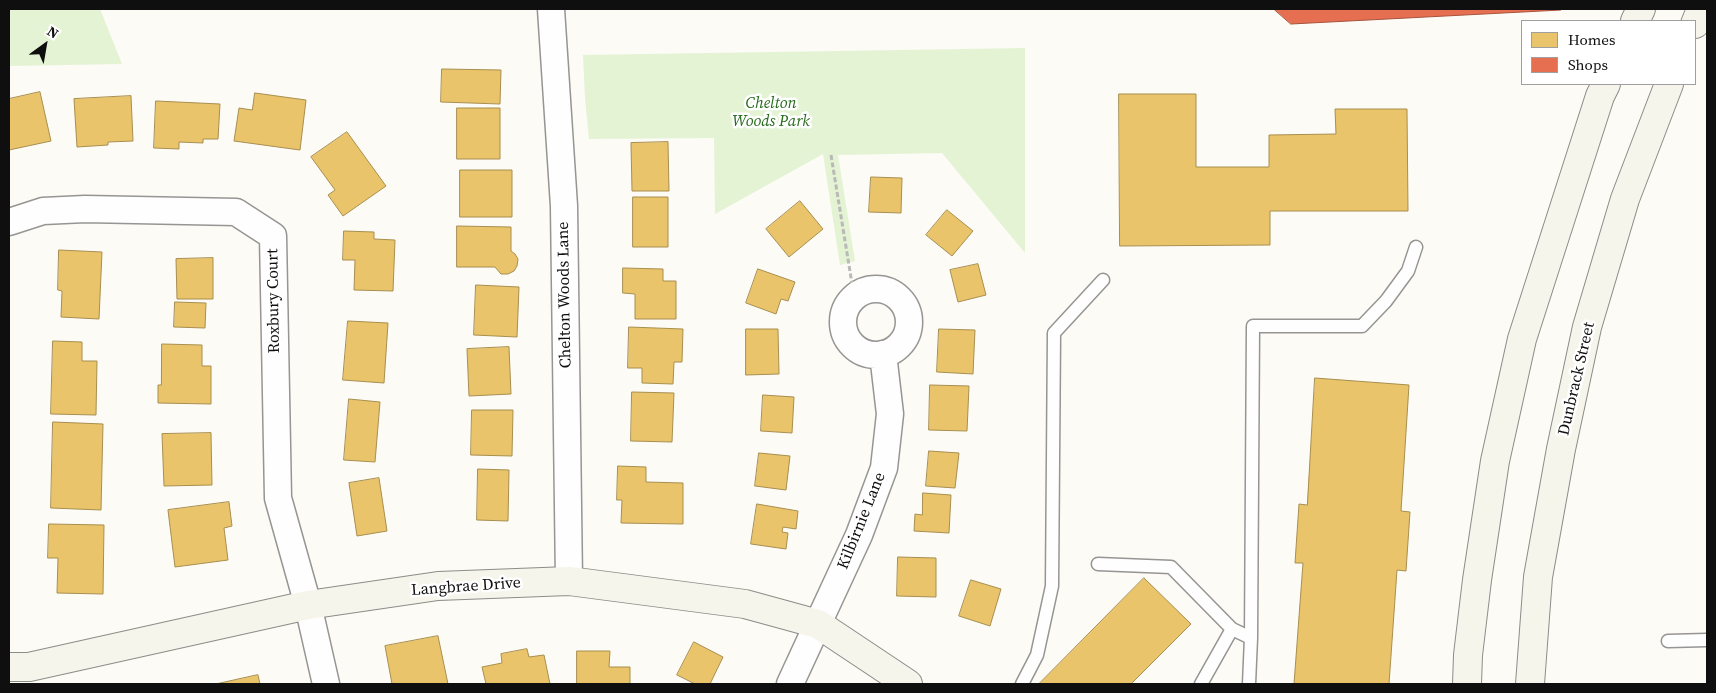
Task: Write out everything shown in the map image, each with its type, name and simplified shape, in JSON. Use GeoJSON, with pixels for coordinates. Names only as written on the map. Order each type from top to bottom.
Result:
{"type":"FeatureCollection","features":[{"type":"Feature","properties":{"kind":"main road"},"geometry":{"type":"LineString","coordinates":[[1696,22],[1702,9]]}},
{"type":"Feature","properties":{"kind":"main road"},"geometry":{"type":"LineString","coordinates":[[1467,684],[1468,655],[1477,580],[1495,461],[1522,339],[1600,96],[1606,85]]}},
{"type":"Feature","properties":{"kind":"main road","name":"Dunbrack Street"},"geometry":{"type":"LineString","coordinates":[[1530,684],[1538,577],[1561,449],[1587,327],[1625,200],[1669,85]]}},
{"type":"Feature","properties":{"kind":"main road","name":"Langbrae Drive"},"geometry":{"type":"LineString","coordinates":[[9,667],[29,667],[308,605],[438,586],[569,581],[745,604],[818,624],[908,684]]}},
{"type":"Feature","properties":{"kind":"street","name":"Chelton Woods Lane"},"geometry":{"type":"LineString","coordinates":[[551,9],[564,206],[569,581]]}},
{"type":"Feature","properties":{"kind":"street","name":"Roxbury Court"},"geometry":{"type":"LineString","coordinates":[[9,222],[43,211],[85,209],[236,212],[272,236],[278,498],[308,605]]}},
{"type":"Feature","properties":{"kind":"street"},"geometry":{"type":"LineString","coordinates":[[875,288],[886,290],[896,296],[904,304],[908,313],[909,324],[902,342],[893,350],[883,354],[862,352],[852,346],[846,337],[843,326],[843,315],[847,304],[854,296],[875,288]]}},
{"type":"Feature","properties":{"kind":"street","name":"Kilbirnie Lane"},"geometry":{"type":"LineString","coordinates":[[790,684],[859,534],[884,468],[890,414],[883,354]]}},
{"type":"Feature","properties":{"kind":"street"},"geometry":{"type":"LineString","coordinates":[[308,605],[326,684]]}},
{"type":"Feature","properties":{"kind":"lane"},"geometry":{"type":"LineString","coordinates":[[1249,684],[1253,326],[1362,326],[1386,301],[1408,271],[1416,247]]}},
{"type":"Feature","properties":{"kind":"lane"},"geometry":{"type":"LineString","coordinates":[[1022,684],[1037,655],[1052,586],[1054,333],[1103,280]]}},
{"type":"Feature","properties":{"kind":"lane"},"geometry":{"type":"LineString","coordinates":[[1098,564],[1171,566],[1232,629],[1250,638]]}},
{"type":"Feature","properties":{"kind":"lane"},"geometry":{"type":"LineString","coordinates":[[1201,684],[1232,629]]}},
{"type":"Feature","properties":{"kind":"lane"},"geometry":{"type":"LineString","coordinates":[[1668,641],[1707,640]]}},
{"type":"Feature","properties":{"kind":"path"},"geometry":{"type":"LineString","coordinates":[[830,155],[854,296]]}},
{"type":"Feature","properties":{"kind":"green space"},"geometry":{"type":"Polygon","coordinates":[[[9,9],[100,9],[122,64],[9,66],[9,9]]]}},
{"type":"Feature","properties":{"kind":"green space","name":"Chelton Woods Park"},"geometry":{"type":"Polygon","coordinates":[[[1025,48],[1025,253],[942,153],[838,155],[855,261],[840,265],[823,154],[715,214],[714,138],[589,139],[583,55],[1025,48]]]}},
{"type":"Feature","properties":{"kind":"building: Homes"},"geometry":{"type":"Polygon","coordinates":[[[442,69],[501,70],[500,104],[441,102],[442,69]]]}},
{"type":"Feature","properties":{"kind":"building: Homes"},"geometry":{"type":"Polygon","coordinates":[[[40,92],[51,141],[9,150],[9,99],[40,92]]]}},
{"type":"Feature","properties":{"kind":"building: Homes"},"geometry":{"type":"Polygon","coordinates":[[[255,93],[306,100],[300,150],[234,141],[239,108],[252,110],[255,93]]]}},
{"type":"Feature","properties":{"kind":"building: Homes"},"geometry":{"type":"Polygon","coordinates":[[[1119,94],[1196,94],[1196,167],[1269,167],[1269,135],[1336,134],[1335,109],[1407,109],[1408,211],[1270,211],[1270,245],[1120,246],[1119,94]]]}},
{"type":"Feature","properties":{"kind":"building: Homes"},"geometry":{"type":"Polygon","coordinates":[[[131,96],[133,141],[108,142],[108,145],[77,147],[74,99],[131,96]]]}},
{"type":"Feature","properties":{"kind":"building: Homes"},"geometry":{"type":"Polygon","coordinates":[[[156,101],[220,104],[218,139],[203,139],[203,143],[179,142],[179,149],[154,148],[156,101]]]}},
{"type":"Feature","properties":{"kind":"building: Homes"},"geometry":{"type":"Polygon","coordinates":[[[457,108],[500,108],[500,159],[457,159],[457,108]]]}},
{"type":"Feature","properties":{"kind":"building: Homes"},"geometry":{"type":"Polygon","coordinates":[[[347,132],[386,186],[343,216],[328,195],[335,190],[311,157],[347,132]]]}},
{"type":"Feature","properties":{"kind":"building: Homes"},"geometry":{"type":"Polygon","coordinates":[[[668,142],[669,191],[632,191],[631,143],[668,142]]]}},
{"type":"Feature","properties":{"kind":"building: Homes"},"geometry":{"type":"Polygon","coordinates":[[[460,170],[512,170],[512,217],[460,217],[460,170]]]}},
{"type":"Feature","properties":{"kind":"building: Homes"},"geometry":{"type":"Polygon","coordinates":[[[871,177],[902,178],[901,213],[869,212],[871,177]]]}},
{"type":"Feature","properties":{"kind":"building: Homes"},"geometry":{"type":"Polygon","coordinates":[[[633,197],[668,197],[668,247],[633,247],[633,197]]]}},
{"type":"Feature","properties":{"kind":"building: Homes"},"geometry":{"type":"Polygon","coordinates":[[[800,201],[823,229],[789,257],[766,229],[800,201]]]}},
{"type":"Feature","properties":{"kind":"building: Homes"},"geometry":{"type":"Polygon","coordinates":[[[947,210],[973,231],[952,256],[926,235],[947,210]]]}},
{"type":"Feature","properties":{"kind":"building: Homes"},"geometry":{"type":"Polygon","coordinates":[[[457,226],[511,227],[511,251],[518,259],[514,271],[508,274],[501,274],[495,267],[457,267],[457,226]]]}},
{"type":"Feature","properties":{"kind":"building: Homes"},"geometry":{"type":"Polygon","coordinates":[[[344,231],[374,232],[374,239],[395,240],[393,291],[354,290],[355,260],[343,260],[344,231]]]}},
{"type":"Feature","properties":{"kind":"building: Homes"},"geometry":{"type":"Polygon","coordinates":[[[59,250],[102,252],[99,319],[61,317],[62,291],[58,290],[59,250]]]}},
{"type":"Feature","properties":{"kind":"building: Homes"},"geometry":{"type":"Polygon","coordinates":[[[213,258],[213,299],[177,299],[176,259],[213,258]]]}},
{"type":"Feature","properties":{"kind":"building: Homes"},"geometry":{"type":"Polygon","coordinates":[[[978,264],[986,295],[958,302],[950,270],[978,264]]]}},
{"type":"Feature","properties":{"kind":"building: Homes"},"geometry":{"type":"Polygon","coordinates":[[[623,268],[663,269],[663,281],[676,281],[676,319],[635,319],[635,294],[623,293],[623,268]]]}},
{"type":"Feature","properties":{"kind":"building: Homes"},"geometry":{"type":"Polygon","coordinates":[[[758,269],[795,282],[788,301],[781,299],[776,314],[746,303],[758,269]]]}},
{"type":"Feature","properties":{"kind":"building: Homes"},"geometry":{"type":"Polygon","coordinates":[[[476,285],[519,287],[517,337],[474,335],[476,285]]]}},
{"type":"Feature","properties":{"kind":"building: Homes"},"geometry":{"type":"Polygon","coordinates":[[[175,302],[206,303],[205,328],[174,327],[175,302]]]}},
{"type":"Feature","properties":{"kind":"building: Homes"},"geometry":{"type":"Polygon","coordinates":[[[348,321],[388,323],[384,383],[343,380],[348,321]]]}},
{"type":"Feature","properties":{"kind":"building: Homes"},"geometry":{"type":"Polygon","coordinates":[[[629,327],[683,329],[682,362],[674,362],[673,384],[642,383],[642,368],[628,368],[629,327]]]}},
{"type":"Feature","properties":{"kind":"building: Homes"},"geometry":{"type":"Polygon","coordinates":[[[746,329],[778,329],[779,374],[746,375],[746,329]]]}},
{"type":"Feature","properties":{"kind":"building: Homes"},"geometry":{"type":"Polygon","coordinates":[[[939,329],[975,330],[973,374],[937,372],[939,329]]]}},
{"type":"Feature","properties":{"kind":"building: Homes"},"geometry":{"type":"Polygon","coordinates":[[[53,341],[82,342],[82,361],[97,361],[96,415],[51,414],[53,341]]]}},
{"type":"Feature","properties":{"kind":"building: Homes"},"geometry":{"type":"Polygon","coordinates":[[[162,344],[202,345],[202,366],[211,366],[211,404],[158,403],[158,385],[161,385],[162,344]]]}},
{"type":"Feature","properties":{"kind":"building: Homes"},"geometry":{"type":"Polygon","coordinates":[[[509,347],[511,394],[469,396],[467,349],[509,347]]]}},
{"type":"Feature","properties":{"kind":"building: Homes"},"geometry":{"type":"Polygon","coordinates":[[[1315,378],[1409,385],[1401,511],[1410,512],[1406,571],[1397,570],[1389,684],[1294,684],[1303,563],[1295,563],[1299,504],[1307,505],[1315,378]]]}},
{"type":"Feature","properties":{"kind":"building: Homes"},"geometry":{"type":"Polygon","coordinates":[[[930,385],[969,386],[967,431],[929,430],[930,385]]]}},
{"type":"Feature","properties":{"kind":"building: Homes"},"geometry":{"type":"Polygon","coordinates":[[[632,392],[674,393],[672,442],[631,441],[632,392]]]}},
{"type":"Feature","properties":{"kind":"building: Homes"},"geometry":{"type":"Polygon","coordinates":[[[763,395],[794,397],[792,433],[761,431],[763,395]]]}},
{"type":"Feature","properties":{"kind":"building: Homes"},"geometry":{"type":"Polygon","coordinates":[[[349,399],[380,402],[375,462],[344,460],[349,399]]]}},
{"type":"Feature","properties":{"kind":"building: Homes"},"geometry":{"type":"Polygon","coordinates":[[[472,410],[513,410],[512,456],[471,455],[472,410]]]}},
{"type":"Feature","properties":{"kind":"building: Homes"},"geometry":{"type":"Polygon","coordinates":[[[53,422],[103,424],[101,510],[51,508],[53,422]]]}},
{"type":"Feature","properties":{"kind":"building: Homes"},"geometry":{"type":"Polygon","coordinates":[[[211,433],[212,485],[164,486],[162,434],[211,433]]]}},
{"type":"Feature","properties":{"kind":"building: Homes"},"geometry":{"type":"Polygon","coordinates":[[[929,451],[959,453],[955,488],[926,486],[929,451]]]}},
{"type":"Feature","properties":{"kind":"building: Homes"},"geometry":{"type":"Polygon","coordinates":[[[759,453],[790,456],[786,490],[755,486],[759,453]]]}},
{"type":"Feature","properties":{"kind":"building: Homes"},"geometry":{"type":"Polygon","coordinates":[[[618,466],[646,467],[646,482],[683,483],[683,524],[621,523],[622,500],[617,500],[618,466]]]}},
{"type":"Feature","properties":{"kind":"building: Homes"},"geometry":{"type":"Polygon","coordinates":[[[478,469],[509,470],[508,521],[477,520],[478,469]]]}},
{"type":"Feature","properties":{"kind":"building: Homes"},"geometry":{"type":"Polygon","coordinates":[[[379,478],[387,531],[357,536],[349,483],[379,478]]]}},
{"type":"Feature","properties":{"kind":"building: Homes"},"geometry":{"type":"Polygon","coordinates":[[[923,493],[951,495],[949,533],[914,531],[915,514],[922,515],[923,493]]]}},
{"type":"Feature","properties":{"kind":"building: Homes"},"geometry":{"type":"Polygon","coordinates":[[[229,502],[232,526],[224,528],[228,560],[175,567],[168,510],[229,502]]]}},
{"type":"Feature","properties":{"kind":"building: Homes"},"geometry":{"type":"Polygon","coordinates":[[[757,504],[798,511],[796,529],[783,527],[782,532],[788,533],[786,549],[751,544],[757,504]]]}},
{"type":"Feature","properties":{"kind":"building: Homes"},"geometry":{"type":"Polygon","coordinates":[[[49,524],[104,525],[103,594],[57,593],[58,558],[48,558],[49,524]]]}},
{"type":"Feature","properties":{"kind":"building: Homes"},"geometry":{"type":"Polygon","coordinates":[[[898,557],[936,558],[936,597],[897,596],[898,557]]]}},
{"type":"Feature","properties":{"kind":"building: Homes"},"geometry":{"type":"Polygon","coordinates":[[[1144,578],[1191,624],[1131,684],[1039,684],[1144,578]]]}},
{"type":"Feature","properties":{"kind":"building: Homes"},"geometry":{"type":"Polygon","coordinates":[[[971,580],[1001,589],[990,626],[959,616],[971,580]]]}},
{"type":"Feature","properties":{"kind":"building: Homes"},"geometry":{"type":"Polygon","coordinates":[[[438,636],[448,684],[392,684],[385,646],[438,636]]]}},
{"type":"Feature","properties":{"kind":"building: Homes"},"geometry":{"type":"Polygon","coordinates":[[[694,642],[723,657],[710,684],[695,684],[677,675],[694,642]]]}},
{"type":"Feature","properties":{"kind":"building: Homes"},"geometry":{"type":"Polygon","coordinates":[[[527,649],[529,657],[544,655],[550,684],[486,684],[482,667],[502,663],[501,654],[527,649]]]}},
{"type":"Feature","properties":{"kind":"building: Homes"},"geometry":{"type":"Polygon","coordinates":[[[577,651],[610,651],[609,667],[630,667],[630,684],[577,684],[577,651]]]}},
{"type":"Feature","properties":{"kind":"building: Homes"},"geometry":{"type":"Polygon","coordinates":[[[258,675],[260,684],[216,684],[258,675]]]}},
{"type":"Feature","properties":{"kind":"building: Shops"},"geometry":{"type":"Polygon","coordinates":[[[1274,9],[1561,9],[1561,10],[1291,24],[1274,9]]]}}]}
